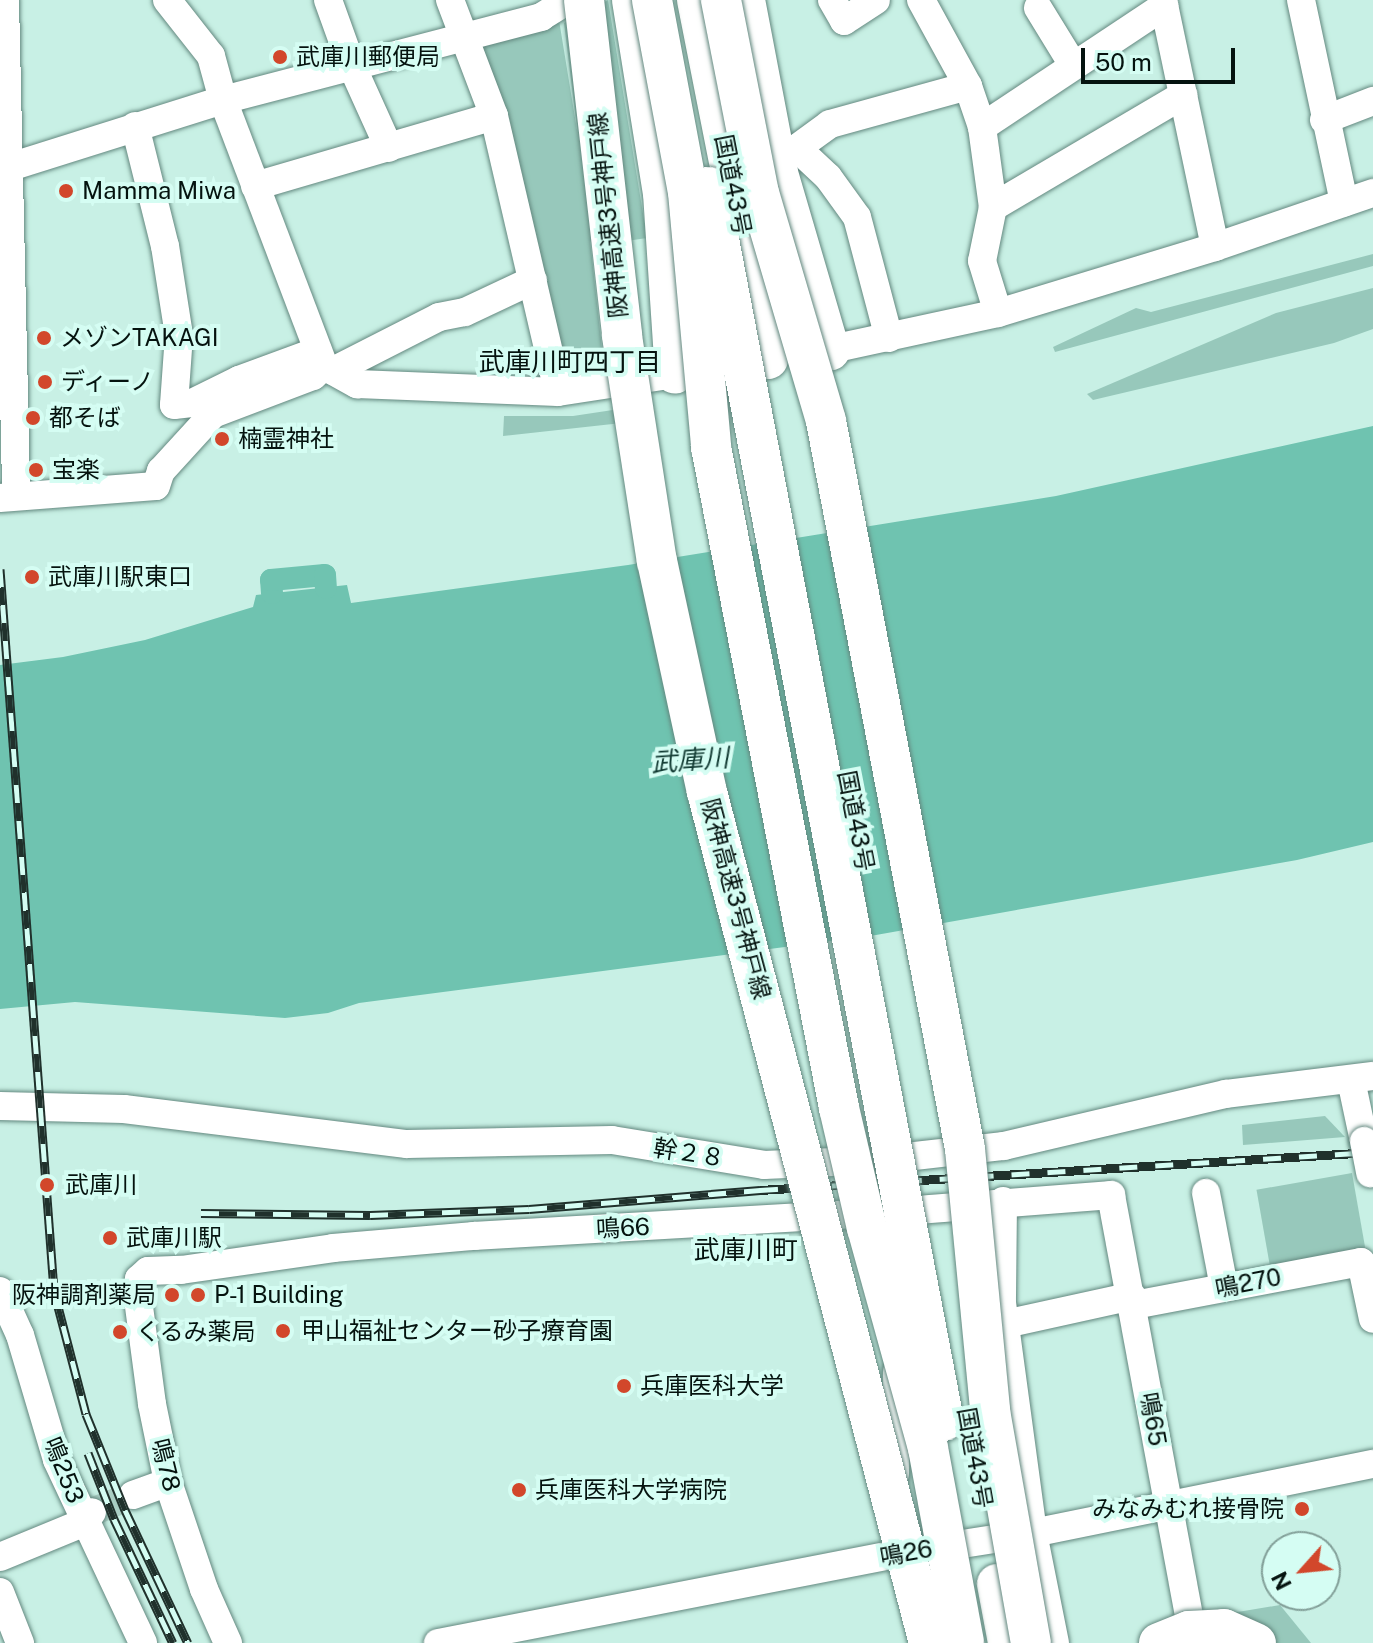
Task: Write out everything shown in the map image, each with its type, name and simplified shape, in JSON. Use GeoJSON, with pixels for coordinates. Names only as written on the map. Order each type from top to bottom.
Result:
{"type":"FeatureCollection","features":[{"type":"Feature","properties":{"kind":"highway","name":"阪神高速3号神戸線"},"geometry":{"type":"LineString","coordinates":[[582,0],[622,336],[657,561],[707,792],[746,931],[929,1643]]}},
{"type":"Feature","properties":{"kind":"highway","name":"阪神高速3号神戸線"},"geometry":{"type":"LineString","coordinates":[[582,0],[618,341],[654,561],[703,792],[899,1563],[923,1643]]}},
{"type":"Feature","properties":{"kind":"highway"},"geometry":{"type":"LineString","coordinates":[[632,0],[663,193],[675,374]]}},
{"type":"Feature","properties":{"kind":"highway"},"geometry":{"type":"LineString","coordinates":[[652,0],[688,192],[701,357],[717,478],[839,1108],[867,1228],[928,1448],[964,1643]]}},
{"type":"Feature","properties":{"kind":"highway","name":"国道43号"},"geometry":{"type":"LineString","coordinates":[[673,0],[909,1221],[984,1643]]}},
{"type":"Feature","properties":{"kind":"highway","name":"国道43号"},"geometry":{"type":"LineString","coordinates":[[697,0],[932,1218],[1008,1643]]}},
{"type":"Feature","properties":{"kind":"highway"},"geometry":{"type":"LineString","coordinates":[[721,0],[759,193],[826,421],[962,1134],[990,1411],[1031,1643]]}},
{"type":"Feature","properties":{"kind":"highway"},"geometry":{"type":"LineString","coordinates":[[745,0],[785,150],[816,312],[830,351]]}},
{"type":"Feature","properties":{"kind":"highway"},"geometry":{"type":"LineString","coordinates":[[746,931],[846,1251],[906,1462],[920,1531],[951,1643]]}},
{"type":"Feature","properties":{"kind":"highway"},"geometry":{"type":"LineString","coordinates":[[899,1563],[915,1643]]}},
{"type":"Feature","properties":{"kind":"highway"},"geometry":{"type":"LineString","coordinates":[[1159,1643],[1189,1631],[1224,1629],[1256,1643]]}},
{"type":"Feature","properties":{"kind":"street"},"geometry":{"type":"LineString","coordinates":[[5,0],[8,497],[156,486],[161,471],[213,414],[313,376],[325,363]]}},
{"type":"Feature","properties":{"kind":"street"},"geometry":{"type":"LineString","coordinates":[[167,0],[211,56],[223,100],[325,363],[357,384],[558,392],[830,351],[998,313],[1215,247],[1373,193]]}},
{"type":"Feature","properties":{"kind":"street"},"geometry":{"type":"LineString","coordinates":[[328,0],[351,64],[389,148]]}},
{"type":"Feature","properties":{"kind":"street"},"geometry":{"type":"LineString","coordinates":[[450,0],[494,116],[558,392]]}},
{"type":"Feature","properties":{"kind":"street"},"geometry":{"type":"LineString","coordinates":[[7,168],[223,100],[351,64],[465,38],[539,8],[568,0]]}},
{"type":"Feature","properties":{"kind":"street"},"geometry":{"type":"LineString","coordinates":[[832,0],[844,21],[876,0]]}},
{"type":"Feature","properties":{"kind":"street"},"geometry":{"type":"LineString","coordinates":[[921,0],[968,86],[982,127],[993,207],[982,261],[998,313]]}},
{"type":"Feature","properties":{"kind":"street"},"geometry":{"type":"LineString","coordinates":[[1301,0],[1324,120],[1344,202]]}},
{"type":"Feature","properties":{"kind":"street"},"geometry":{"type":"LineString","coordinates":[[982,127],[1163,3],[1215,247]]}},
{"type":"Feature","properties":{"kind":"street"},"geometry":{"type":"LineString","coordinates":[[1038,8],[1073,65]]}},
{"type":"Feature","properties":{"kind":"street"},"geometry":{"type":"LineString","coordinates":[[889,338],[857,217],[828,177],[785,150],[830,124],[968,86]]}},
{"type":"Feature","properties":{"kind":"street"},"geometry":{"type":"LineString","coordinates":[[993,207],[1183,95]]}},
{"type":"Feature","properties":{"kind":"street"},"geometry":{"type":"LineString","coordinates":[[1324,120],[1373,101]]}},
{"type":"Feature","properties":{"kind":"street"},"geometry":{"type":"LineString","coordinates":[[255,186],[494,116]]}},
{"type":"Feature","properties":{"kind":"street"},"geometry":{"type":"LineString","coordinates":[[135,126],[165,246],[179,335],[174,405],[192,403],[252,375],[325,363],[439,317],[465,312],[533,280]]}},
{"type":"Feature","properties":{"kind":"street"},"geometry":{"type":"LineString","coordinates":[[1362,1078],[1364,1141],[1372,1181]]}},
{"type":"Feature","properties":{"kind":"street","name":"幹２８"},"geometry":{"type":"LineString","coordinates":[[0,1106],[124,1109],[407,1144],[612,1140],[764,1165],[879,1160],[1004,1146],[1226,1094],[1362,1078]]}},
{"type":"Feature","properties":{"kind":"street"},"geometry":{"type":"LineString","coordinates":[[1206,1193],[1224,1287]]}},
{"type":"Feature","properties":{"kind":"street","name":"鳴66"},"geometry":{"type":"LineString","coordinates":[[139,1279],[148,1271],[181,1270],[349,1246],[879,1213],[1111,1195]]}},
{"type":"Feature","properties":{"kind":"street","name":"鳴65"},"geometry":{"type":"LineString","coordinates":[[1111,1195],[1194,1643]]}},
{"type":"Feature","properties":{"kind":"street"},"geometry":{"type":"LineString","coordinates":[[1003,1201],[1002,1303],[1033,1533],[1055,1643]]}},
{"type":"Feature","properties":{"kind":"street"},"geometry":{"type":"LineString","coordinates":[[951,1206],[969,1317],[1016,1397]]}},
{"type":"Feature","properties":{"kind":"street"},"geometry":{"type":"LineString","coordinates":[[879,1213],[896,1286],[899,1563]]}},
{"type":"Feature","properties":{"kind":"street","name":"鳴270"},"geometry":{"type":"LineString","coordinates":[[1005,1324],[1361,1262],[1373,1319]]}},
{"type":"Feature","properties":{"kind":"street","name":"鳴78"},"geometry":{"type":"LineString","coordinates":[[139,1279],[137,1291],[152,1404],[168,1482],[204,1589],[228,1643]]}},
{"type":"Feature","properties":{"kind":"street","name":"鳴253"},"geometry":{"type":"LineString","coordinates":[[0,1291],[20,1335],[57,1460],[89,1517],[143,1643]]}},
{"type":"Feature","properties":{"kind":"street","name":"鳴26"},"geometry":{"type":"LineString","coordinates":[[438,1643],[899,1563],[1373,1464]]}},
{"type":"Feature","properties":{"kind":"street"},"geometry":{"type":"LineString","coordinates":[[133,1495],[168,1482]]}},
{"type":"Feature","properties":{"kind":"street"},"geometry":{"type":"LineString","coordinates":[[0,1557],[89,1517]]}},
{"type":"Feature","properties":{"kind":"street"},"geometry":{"type":"LineString","coordinates":[[0,1592],[20,1643]]}},
{"type":"Feature","properties":{"kind":"shaded area"},"geometry":{"type":"Polygon","coordinates":[[[608,0],[647,238],[592,246],[590,240],[605,377],[562,381],[472,45],[558,14],[578,136],[564,23],[608,0]]]}},
{"type":"Feature","properties":{"kind":"shaded area"},"geometry":{"type":"Polygon","coordinates":[[[1373,254],[1373,266],[1055,352],[1053,347],[1136,308],[1151,312],[1373,254]]]}},
{"type":"Feature","properties":{"kind":"shaded area"},"geometry":{"type":"Polygon","coordinates":[[[1373,288],[1373,329],[1334,343],[1093,400],[1087,394],[1276,313],[1373,288]]]}},
{"type":"Feature","properties":{"kind":"shaded area"},"geometry":{"type":"Polygon","coordinates":[[[646,405],[649,420],[503,436],[504,416],[573,416],[646,405]]]}},
{"type":"Feature","properties":{"kind":"shaded area"},"geometry":{"type":"Polygon","coordinates":[[[1325,1116],[1345,1137],[1243,1145],[1242,1125],[1325,1116]]]}},
{"type":"Feature","properties":{"kind":"shaded area"},"geometry":{"type":"Polygon","coordinates":[[[1352,1173],[1366,1253],[1271,1270],[1256,1190],[1352,1173]]]}},
{"type":"Feature","properties":{"kind":"shaded area"},"geometry":{"type":"Polygon","coordinates":[[[1261,1608],[1261,1611],[1285,1611],[1311,1643],[1207,1643],[1202,1618],[1261,1608]]]}},
{"type":"Feature","properties":{"kind":"water"},"geometry":{"type":"Polygon","coordinates":[[[1373,426],[1373,842],[1297,860],[876,935],[359,1003],[328,1013],[285,1018],[75,1002],[0,1009],[0,665],[63,657],[145,640],[253,607],[256,595],[347,585],[351,603],[628,565],[1056,496],[1373,426]]]}},
{"type":"Feature","properties":{"kind":"waterway"},"geometry":{"type":"LineString","coordinates":[[272,593],[271,580],[325,575],[326,588]]}},
{"type":"Feature","properties":{"kind":"tunnel"},"geometry":{"type":"LineString","coordinates":[[92,1512],[133,1495]]}},
{"type":"Feature","properties":{"kind":"railway"},"geometry":{"type":"LineString","coordinates":[[0,569],[54,1291],[86,1414],[125,1510],[188,1643]]}},
{"type":"Feature","properties":{"kind":"railway"},"geometry":{"type":"LineString","coordinates":[[201,1213],[370,1215],[529,1209],[760,1190],[1373,1152]]}},
{"type":"Feature","properties":{"kind":"railway"},"geometry":{"type":"LineString","coordinates":[[88,1453],[114,1519],[173,1643]]}},
{"type":"Feature","properties":{"kind":"place","name":"武庫川郵便局"},"geometry":{"type":"Point","coordinates":[280,57]}},
{"type":"Feature","properties":{"kind":"place","name":"Mamma Miwa"},"geometry":{"type":"Point","coordinates":[66,191]}},
{"type":"Feature","properties":{"kind":"place","name":"メゾンTAKAGI"},"geometry":{"type":"Point","coordinates":[44,338]}},
{"type":"Feature","properties":{"kind":"place","name":"ディーノ"},"geometry":{"type":"Point","coordinates":[45,382]}},
{"type":"Feature","properties":{"kind":"place","name":"都そば"},"geometry":{"type":"Point","coordinates":[33,418]}},
{"type":"Feature","properties":{"kind":"place","name":"楠霊神社"},"geometry":{"type":"Point","coordinates":[222,439]}},
{"type":"Feature","properties":{"kind":"place","name":"宝楽"},"geometry":{"type":"Point","coordinates":[36,470]}},
{"type":"Feature","properties":{"kind":"place","name":"武庫川駅東口"},"geometry":{"type":"Point","coordinates":[32,577]}},
{"type":"Feature","properties":{"kind":"place","name":"武庫川"},"geometry":{"type":"Point","coordinates":[47,1185]}},
{"type":"Feature","properties":{"kind":"place","name":"武庫川駅"},"geometry":{"type":"Point","coordinates":[110,1238]}},
{"type":"Feature","properties":{"kind":"place","name":"阪神調剤薬局"},"geometry":{"type":"Point","coordinates":[172,1295]}},
{"type":"Feature","properties":{"kind":"place","name":"P-1 Building"},"geometry":{"type":"Point","coordinates":[198,1295]}},
{"type":"Feature","properties":{"kind":"place","name":"甲山福祉センター砂子療育園"},"geometry":{"type":"Point","coordinates":[283,1331]}},
{"type":"Feature","properties":{"kind":"place","name":"くるみ薬局"},"geometry":{"type":"Point","coordinates":[120,1332]}},
{"type":"Feature","properties":{"kind":"place","name":"兵庫医科大学"},"geometry":{"type":"Point","coordinates":[624,1386]}},
{"type":"Feature","properties":{"kind":"place","name":"兵庫医科大学病院"},"geometry":{"type":"Point","coordinates":[519,1490]}},
{"type":"Feature","properties":{"kind":"place","name":"みなみむれ接骨院"},"geometry":{"type":"Point","coordinates":[1302,1509]}},
{"type":"Feature","properties":{"kind":"district","name":"武庫川町四丁目"},"geometry":{"type":"Point","coordinates":[570,362]}},
{"type":"Feature","properties":{"kind":"district","name":"武庫川町"},"geometry":{"type":"Point","coordinates":[746,1250]}}]}
